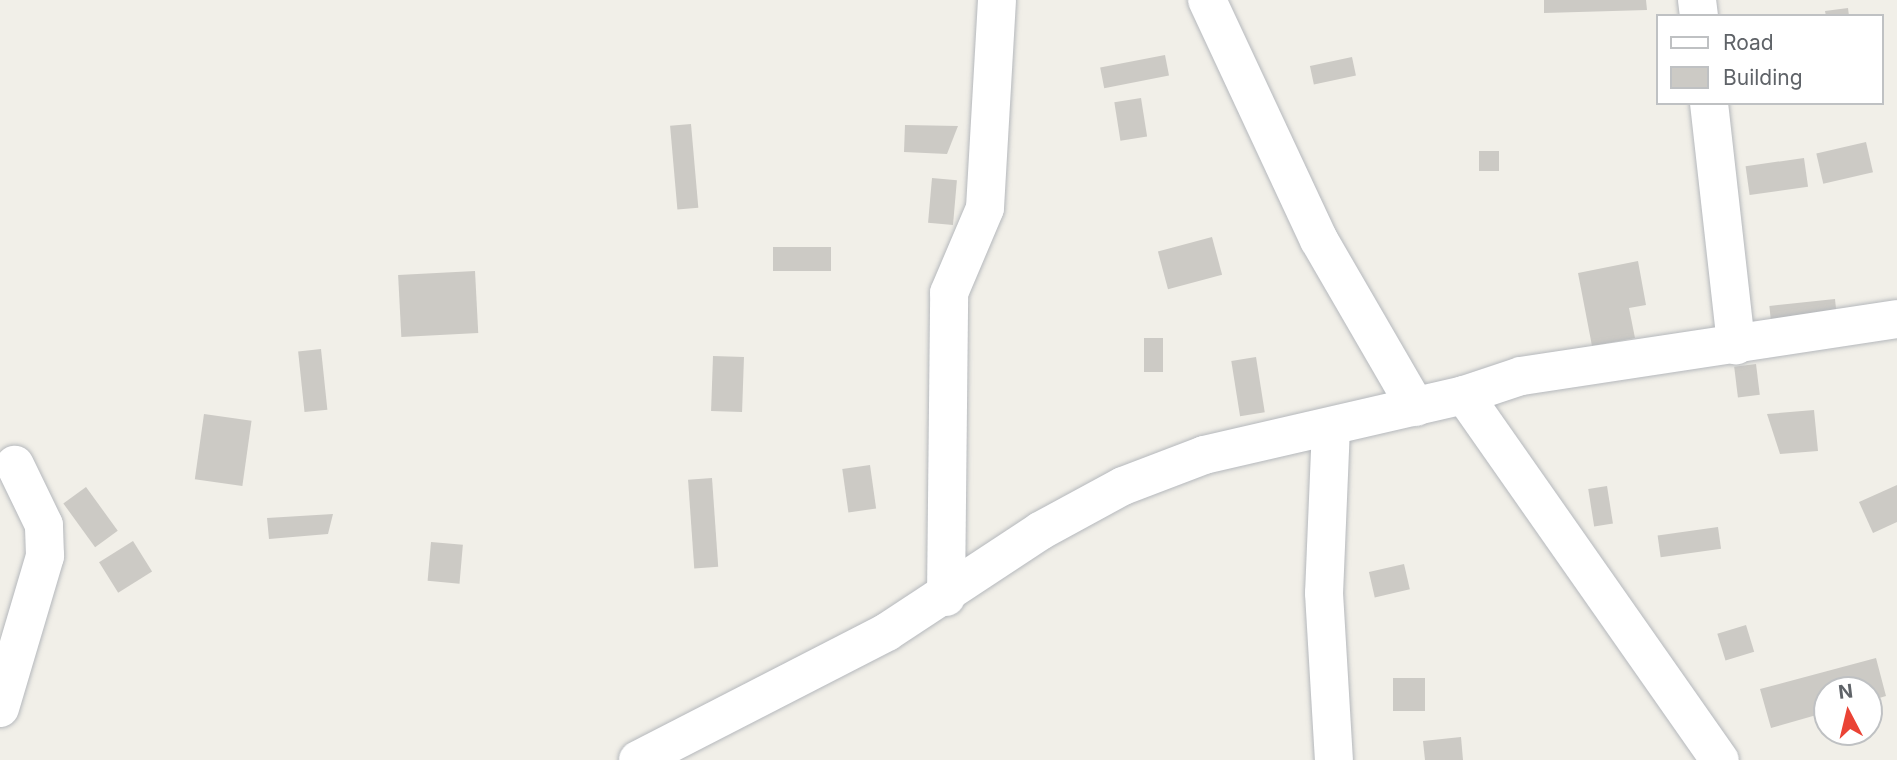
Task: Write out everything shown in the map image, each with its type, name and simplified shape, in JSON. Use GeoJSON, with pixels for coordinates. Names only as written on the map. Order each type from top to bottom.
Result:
{"type":"FeatureCollection","features":[{"type":"Feature","properties":{"kind":"street"},"geometry":{"type":"LineString","coordinates":[[946,597],[949,293],[985,208],[997,0]]}},
{"type":"Feature","properties":{"kind":"street"},"geometry":{"type":"LineString","coordinates":[[1207,0],[1319,240],[1416,407]]}},
{"type":"Feature","properties":{"kind":"street"},"geometry":{"type":"LineString","coordinates":[[1709,105],[1736,345]]}},
{"type":"Feature","properties":{"kind":"street"},"geometry":{"type":"LineString","coordinates":[[638,760],[946,597],[1040,531],[1123,486],[1204,455],[1416,407],[1521,376],[1897,319]]}},
{"type":"Feature","properties":{"kind":"street"},"geometry":{"type":"LineString","coordinates":[[1464,395],[1720,760]]}},
{"type":"Feature","properties":{"kind":"street"},"geometry":{"type":"LineString","coordinates":[[1331,427],[1324,593],[1334,760]]}},
{"type":"Feature","properties":{"kind":"street"},"geometry":{"type":"LineString","coordinates":[[0,708],[44,556],[44,525],[15,465]]}},
{"type":"Feature","properties":{"kind":"building"},"geometry":{"type":"Polygon","coordinates":[[[1544,0],[1646,0],[1647,10],[1544,13],[1544,0]]]}},
{"type":"Feature","properties":{"kind":"building"},"geometry":{"type":"Polygon","coordinates":[[[1848,8],[1849,14],[1826,14],[1825,11],[1848,8]]]}},
{"type":"Feature","properties":{"kind":"building"},"geometry":{"type":"Polygon","coordinates":[[[1165,55],[1169,76],[1104,88],[1100,68],[1165,55]]]}},
{"type":"Feature","properties":{"kind":"building"},"geometry":{"type":"Polygon","coordinates":[[[1352,57],[1356,76],[1314,85],[1310,66],[1352,57]]]}},
{"type":"Feature","properties":{"kind":"building"},"geometry":{"type":"Polygon","coordinates":[[[1141,98],[1147,137],[1120,141],[1114,102],[1141,98]]]}},
{"type":"Feature","properties":{"kind":"building"},"geometry":{"type":"Polygon","coordinates":[[[691,124],[698,208],[677,210],[670,126],[691,124]]]}},
{"type":"Feature","properties":{"kind":"building"},"geometry":{"type":"Polygon","coordinates":[[[905,125],[958,126],[947,154],[904,152],[905,125]]]}},
{"type":"Feature","properties":{"kind":"building"},"geometry":{"type":"Polygon","coordinates":[[[1866,142],[1873,172],[1823,184],[1816,153],[1866,142]]]}},
{"type":"Feature","properties":{"kind":"building"},"geometry":{"type":"Polygon","coordinates":[[[1479,151],[1499,151],[1499,171],[1479,171],[1479,151]]]}},
{"type":"Feature","properties":{"kind":"building"},"geometry":{"type":"Polygon","coordinates":[[[1804,158],[1808,187],[1750,195],[1746,166],[1804,158]]]}},
{"type":"Feature","properties":{"kind":"building"},"geometry":{"type":"Polygon","coordinates":[[[932,178],[957,180],[953,225],[928,223],[932,178]]]}},
{"type":"Feature","properties":{"kind":"building"},"geometry":{"type":"Polygon","coordinates":[[[1212,237],[1222,275],[1168,289],[1158,251],[1212,237]]]}},
{"type":"Feature","properties":{"kind":"building"},"geometry":{"type":"Polygon","coordinates":[[[773,247],[831,247],[831,271],[773,271],[773,247]]]}},
{"type":"Feature","properties":{"kind":"building"},"geometry":{"type":"Polygon","coordinates":[[[1638,261],[1646,305],[1629,308],[1635,338],[1592,346],[1578,273],[1638,261]]]}},
{"type":"Feature","properties":{"kind":"building"},"geometry":{"type":"Polygon","coordinates":[[[475,271],[478,333],[401,337],[398,275],[475,271]]]}},
{"type":"Feature","properties":{"kind":"building"},"geometry":{"type":"Polygon","coordinates":[[[1835,299],[1837,317],[1771,324],[1769,306],[1835,299]]]}},
{"type":"Feature","properties":{"kind":"building"},"geometry":{"type":"Polygon","coordinates":[[[1144,338],[1163,338],[1163,372],[1144,372],[1144,338]]]}},
{"type":"Feature","properties":{"kind":"building"},"geometry":{"type":"Polygon","coordinates":[[[321,349],[327,410],[305,412],[298,351],[321,349]]]}},
{"type":"Feature","properties":{"kind":"building"},"geometry":{"type":"Polygon","coordinates":[[[713,356],[744,357],[742,412],[711,411],[713,356]]]}},
{"type":"Feature","properties":{"kind":"building"},"geometry":{"type":"Polygon","coordinates":[[[1256,357],[1265,412],[1240,416],[1231,361],[1256,357]]]}},
{"type":"Feature","properties":{"kind":"building"},"geometry":{"type":"Polygon","coordinates":[[[1756,364],[1760,395],[1738,397],[1734,367],[1756,364]]]}},
{"type":"Feature","properties":{"kind":"building"},"geometry":{"type":"Polygon","coordinates":[[[1814,410],[1818,451],[1780,454],[1767,414],[1814,410]]]}},
{"type":"Feature","properties":{"kind":"building"},"geometry":{"type":"Polygon","coordinates":[[[204,414],[252,421],[242,486],[195,479],[204,414]]]}},
{"type":"Feature","properties":{"kind":"building"},"geometry":{"type":"Polygon","coordinates":[[[870,465],[876,509],[848,512],[842,469],[870,465]]]}},
{"type":"Feature","properties":{"kind":"building"},"geometry":{"type":"Polygon","coordinates":[[[712,478],[718,567],[694,568],[688,480],[712,478]]]}},
{"type":"Feature","properties":{"kind":"building"},"geometry":{"type":"Polygon","coordinates":[[[1897,485],[1897,522],[1873,533],[1859,502],[1897,485]]]}},
{"type":"Feature","properties":{"kind":"building"},"geometry":{"type":"Polygon","coordinates":[[[1607,486],[1613,524],[1594,527],[1588,489],[1607,486]]]}},
{"type":"Feature","properties":{"kind":"building"},"geometry":{"type":"Polygon","coordinates":[[[86,487],[118,531],[95,547],[63,503],[86,487]]]}},
{"type":"Feature","properties":{"kind":"building"},"geometry":{"type":"Polygon","coordinates":[[[333,514],[328,534],[269,539],[267,518],[333,514]]]}},
{"type":"Feature","properties":{"kind":"building"},"geometry":{"type":"Polygon","coordinates":[[[1718,527],[1721,549],[1661,557],[1658,535],[1718,527]]]}},
{"type":"Feature","properties":{"kind":"building"},"geometry":{"type":"Polygon","coordinates":[[[133,541],[152,572],[118,593],[99,562],[133,541]]]}},
{"type":"Feature","properties":{"kind":"building"},"geometry":{"type":"Polygon","coordinates":[[[431,542],[463,545],[459,584],[428,581],[431,542]]]}},
{"type":"Feature","properties":{"kind":"building"},"geometry":{"type":"Polygon","coordinates":[[[1404,564],[1410,589],[1375,597],[1369,572],[1404,564]]]}},
{"type":"Feature","properties":{"kind":"building"},"geometry":{"type":"Polygon","coordinates":[[[1746,625],[1754,652],[1725,661],[1717,634],[1746,625]]]}},
{"type":"Feature","properties":{"kind":"building"},"geometry":{"type":"Polygon","coordinates":[[[1876,658],[1881,676],[1813,676],[1813,716],[1771,728],[1760,689],[1876,658]]]}},
{"type":"Feature","properties":{"kind":"building"},"geometry":{"type":"Polygon","coordinates":[[[1393,678],[1425,678],[1425,711],[1393,711],[1393,678]]]}},
{"type":"Feature","properties":{"kind":"building"},"geometry":{"type":"Polygon","coordinates":[[[1461,737],[1463,760],[1425,760],[1423,741],[1461,737]]]}}]}
